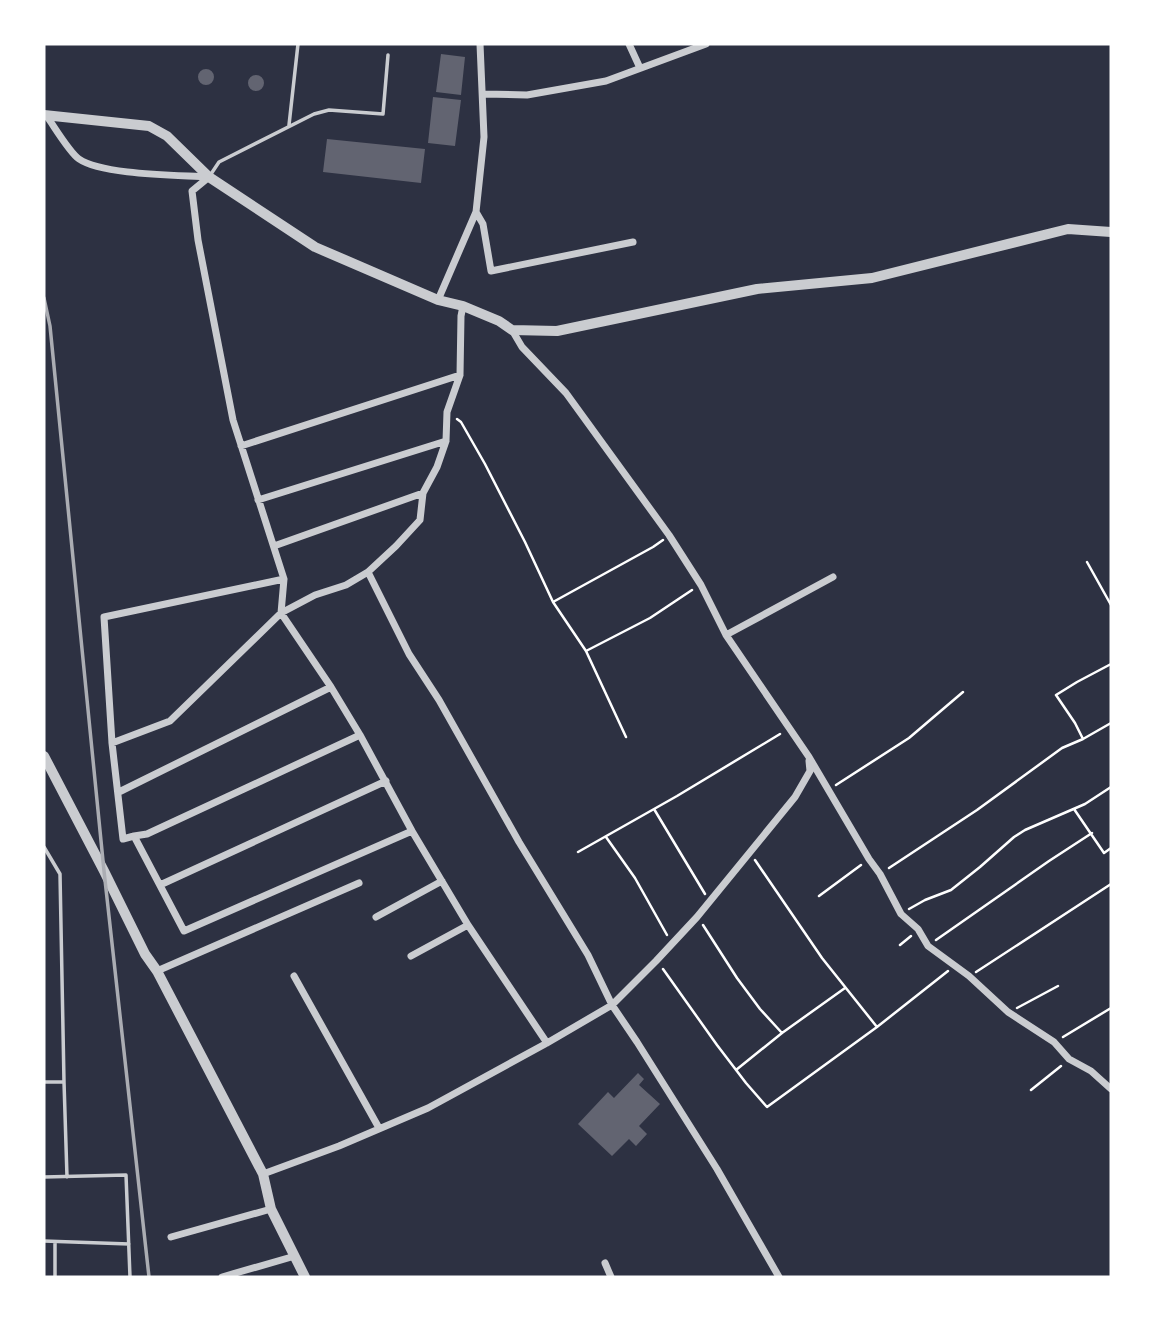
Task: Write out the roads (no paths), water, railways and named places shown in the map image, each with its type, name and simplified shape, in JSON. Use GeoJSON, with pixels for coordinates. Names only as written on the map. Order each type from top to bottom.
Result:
{"type":"FeatureCollection","features":[{"type":"Feature","properties":{"kind":"street"},"geometry":{"type":"LineString","coordinates":[[438,300],[476,212],[484,137],[480,44]]}},
{"type":"Feature","properties":{"kind":"street"},"geometry":{"type":"LineString","coordinates":[[629,44],[640,68]]}},
{"type":"Feature","properties":{"kind":"street"},"geometry":{"type":"LineString","coordinates":[[483,94],[527,95],[606,81],[706,44]]}},
{"type":"Feature","properties":{"kind":"street"},"geometry":{"type":"LineString","coordinates":[[45,115],[149,126],[167,136],[209,177],[314,247],[438,300],[463,306],[499,321],[512,330],[522,347],[566,393],[669,535],[701,585],[726,635],[809,757],[880,874],[901,914],[918,929],[928,946],[969,976],[1008,1012],[1054,1042],[1069,1059],[1091,1071],[1108,1086],[1111,1076]]}},
{"type":"Feature","properties":{"kind":"street"},"geometry":{"type":"LineString","coordinates":[[45,115],[78,158],[94,166],[129,172],[209,177]]}},
{"type":"Feature","properties":{"kind":"street"},"geometry":{"type":"LineString","coordinates":[[209,177],[192,191],[203,266],[233,420],[284,579],[281,613],[360,735],[412,831],[468,925],[547,1043]]}},
{"type":"Feature","properties":{"kind":"street"},"geometry":{"type":"LineString","coordinates":[[476,212],[483,224],[491,271],[633,242]]}},
{"type":"Feature","properties":{"kind":"street"},"geometry":{"type":"LineString","coordinates":[[512,330],[557,331],[757,289],[872,278],[1069,229],[1111,232]]}},
{"type":"Feature","properties":{"kind":"street"},"geometry":{"type":"LineString","coordinates":[[112,743],[170,721],[281,613],[315,595],[346,585],[368,572],[420,520],[423,493],[437,467],[446,441],[447,412],[460,375],[463,306]]}},
{"type":"Feature","properties":{"kind":"street"},"geometry":{"type":"LineString","coordinates":[[241,446],[460,375]]}},
{"type":"Feature","properties":{"kind":"street"},"geometry":{"type":"LineString","coordinates":[[258,500],[446,441]]}},
{"type":"Feature","properties":{"kind":"street"},"geometry":{"type":"LineString","coordinates":[[274,546],[423,493]]}},
{"type":"Feature","properties":{"kind":"street"},"geometry":{"type":"LineString","coordinates":[[368,572],[409,654],[439,700],[519,842],[588,955],[612,1005],[717,1169],[779,1277]]}},
{"type":"Feature","properties":{"kind":"street"},"geometry":{"type":"LineString","coordinates":[[726,635],[833,577]]}},
{"type":"Feature","properties":{"kind":"street"},"geometry":{"type":"LineString","coordinates":[[284,579],[104,617],[112,743],[123,839],[147,834],[360,735]]}},
{"type":"Feature","properties":{"kind":"street"},"geometry":{"type":"LineString","coordinates":[[119,792],[331,687]]}},
{"type":"Feature","properties":{"kind":"street"},"geometry":{"type":"LineString","coordinates":[[44,756],[145,954],[157,971],[263,1174],[271,1209],[306,1277]]}},
{"type":"Feature","properties":{"kind":"street"},"geometry":{"type":"LineString","coordinates":[[263,1174],[339,1146],[428,1108],[612,1005],[697,917],[795,797],[810,771],[809,757]]}},
{"type":"Feature","properties":{"kind":"street"},"geometry":{"type":"LineString","coordinates":[[160,885],[386,781]]}},
{"type":"Feature","properties":{"kind":"street"},"geometry":{"type":"LineString","coordinates":[[134,836],[184,931],[412,831]]}},
{"type":"Feature","properties":{"kind":"street"},"geometry":{"type":"LineString","coordinates":[[376,917],[442,881]]}},
{"type":"Feature","properties":{"kind":"street"},"geometry":{"type":"LineString","coordinates":[[157,971],[359,883]]}},
{"type":"Feature","properties":{"kind":"street"},"geometry":{"type":"LineString","coordinates":[[411,956],[468,925]]}},
{"type":"Feature","properties":{"kind":"street"},"geometry":{"type":"LineString","coordinates":[[294,976],[379,1128]]}},
{"type":"Feature","properties":{"kind":"street"},"geometry":{"type":"LineString","coordinates":[[171,1237],[271,1209]]}},
{"type":"Feature","properties":{"kind":"street"},"geometry":{"type":"LineString","coordinates":[[222,1277],[295,1256]]}},
{"type":"Feature","properties":{"kind":"street"},"geometry":{"type":"LineString","coordinates":[[605,1263],[611,1277]]}},
{"type":"Feature","properties":{"kind":"lane"},"geometry":{"type":"LineString","coordinates":[[289,126],[298,44]]}},
{"type":"Feature","properties":{"kind":"lane"},"geometry":{"type":"LineString","coordinates":[[209,177],[219,162],[314,114],[329,110],[383,114],[388,55]]}},
{"type":"Feature","properties":{"kind":"lane"},"geometry":{"type":"LineString","coordinates":[[44,847],[60,874],[67,1177]]}},
{"type":"Feature","properties":{"kind":"lane"},"geometry":{"type":"LineString","coordinates":[[44,1082],[64,1082]]}},
{"type":"Feature","properties":{"kind":"lane"},"geometry":{"type":"LineString","coordinates":[[44,1177],[126,1175],[130,1277]]}},
{"type":"Feature","properties":{"kind":"lane"},"geometry":{"type":"LineString","coordinates":[[44,1241],[129,1244]]}},
{"type":"Feature","properties":{"kind":"lane"},"geometry":{"type":"LineString","coordinates":[[55,1242],[55,1277]]}},
{"type":"Feature","properties":{"kind":"railway"},"geometry":{"type":"LineString","coordinates":[[44,298],[50,326],[104,871],[149,1277]]}}]}
